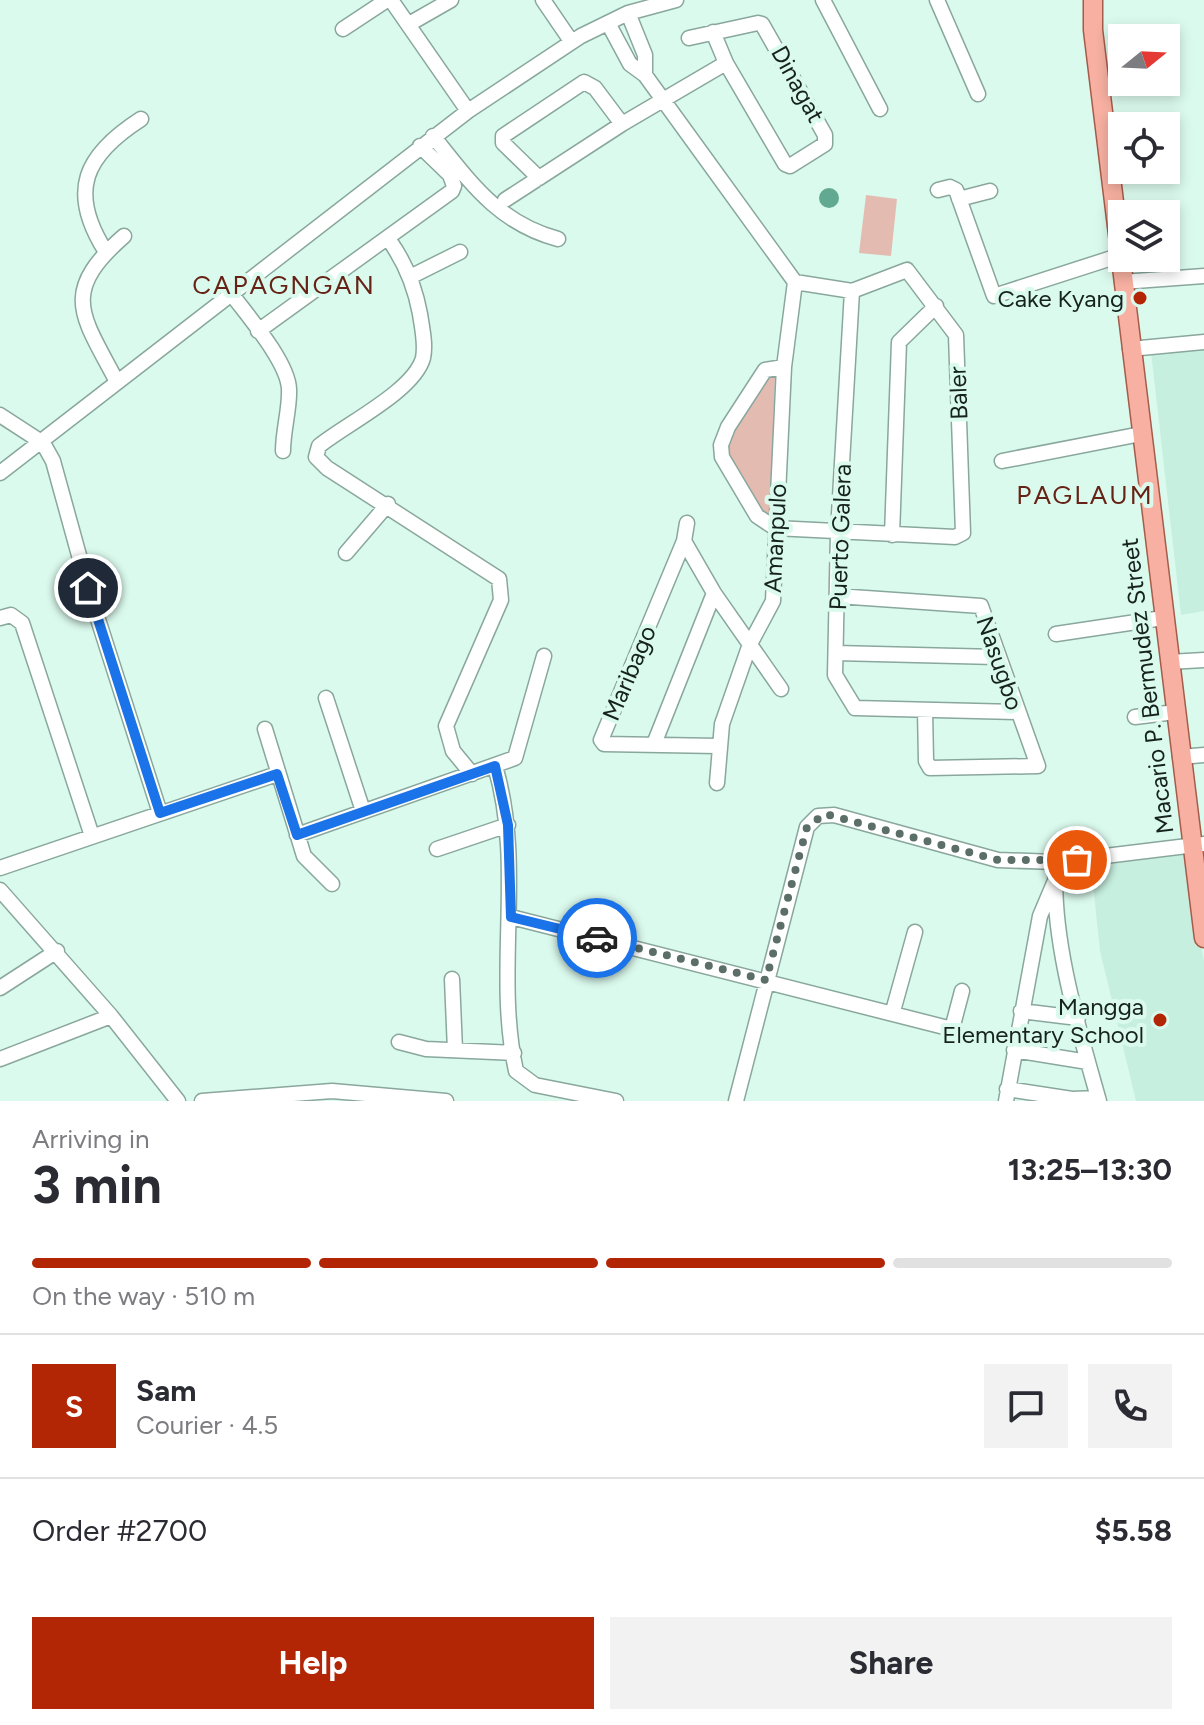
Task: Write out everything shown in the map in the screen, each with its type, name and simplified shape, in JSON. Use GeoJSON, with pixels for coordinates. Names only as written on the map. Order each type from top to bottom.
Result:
{"type":"FeatureCollection","features":[{"type":"Feature","properties":{"kind":"main road","name":"Macario P. Bermudez Street"},"geometry":{"type":"LineString","coordinates":[[1093,0],[1093,30],[1112,200]]}},
{"type":"Feature","properties":{"kind":"main road","name":"Macario P. Bermudez Street"},"geometry":{"type":"LineString","coordinates":[[1120,272],[1180,757],[1197,845],[1204,938]]}},
{"type":"Feature","properties":{"kind":"street"},"geometry":{"type":"LineString","coordinates":[[343,29],[389,0],[468,111]]}},
{"type":"Feature","properties":{"kind":"street"},"geometry":{"type":"LineString","coordinates":[[409,24],[451,0]]}},
{"type":"Feature","properties":{"kind":"street"},"geometry":{"type":"LineString","coordinates":[[543,0],[571,41]]}},
{"type":"Feature","properties":{"kind":"street"},"geometry":{"type":"LineString","coordinates":[[0,473],[43,443],[230,292],[468,111],[571,41],[628,13],[676,0]]}},
{"type":"Feature","properties":{"kind":"street"},"geometry":{"type":"LineString","coordinates":[[823,0],[880,109]]}},
{"type":"Feature","properties":{"kind":"street"},"geometry":{"type":"LineString","coordinates":[[937,0],[978,94]]}},
{"type":"Feature","properties":{"kind":"street"},"geometry":{"type":"LineString","coordinates":[[628,13],[645,55],[645,75]]}},
{"type":"Feature","properties":{"kind":"street"},"geometry":{"type":"LineString","coordinates":[[608,23],[630,64],[645,75],[795,282],[852,291]]}},
{"type":"Feature","properties":{"kind":"street","name":"Dinagat"},"geometry":{"type":"LineString","coordinates":[[689,38],[713,32],[758,23],[768,29],[825,135],[825,144],[790,166],[785,164],[726,63],[713,32]]}},
{"type":"Feature","properties":{"kind":"street"},"geometry":{"type":"LineString","coordinates":[[505,200],[622,124],[726,63]]}},
{"type":"Feature","properties":{"kind":"street"},"geometry":{"type":"LineString","coordinates":[[539,178],[503,143],[503,136],[584,82],[595,88],[622,124]]}},
{"type":"Feature","properties":{"kind":"street"},"geometry":{"type":"LineString","coordinates":[[106,252],[93,229],[86,206],[91,166],[103,146],[141,119]]}},
{"type":"Feature","properties":{"kind":"street"},"geometry":{"type":"LineString","coordinates":[[433,136],[489,205],[523,227],[558,239]]}},
{"type":"Feature","properties":{"kind":"street"},"geometry":{"type":"LineString","coordinates":[[258,331],[448,195],[454,186],[450,175],[420,146]]}},
{"type":"Feature","properties":{"kind":"street"},"geometry":{"type":"LineString","coordinates":[[938,190],[952,187],[959,199],[968,233],[994,296],[1108,259]]}},
{"type":"Feature","properties":{"kind":"street"},"geometry":{"type":"LineString","coordinates":[[959,199],[990,191]]}},
{"type":"Feature","properties":{"kind":"street"},"geometry":{"type":"LineString","coordinates":[[117,382],[90,331],[82,299],[88,275],[124,236]]}},
{"type":"Feature","properties":{"kind":"street"},"geometry":{"type":"LineString","coordinates":[[389,240],[410,277],[424,345],[420,367],[396,391],[316,451],[316,457],[327,468],[495,574],[502,585],[501,600],[446,726],[453,751],[472,774]]}},
{"type":"Feature","properties":{"kind":"street"},"geometry":{"type":"LineString","coordinates":[[410,277],[460,252]]}},
{"type":"Feature","properties":{"kind":"street","name":"Baler"},"geometry":{"type":"LineString","coordinates":[[852,291],[901,270],[910,272],[956,338],[964,529],[959,535],[892,535]]}},
{"type":"Feature","properties":{"kind":"street"},"geometry":{"type":"LineString","coordinates":[[1122,282],[1204,276]]}},
{"type":"Feature","properties":{"kind":"street","name":"Amanpulo"},"geometry":{"type":"LineString","coordinates":[[717,783],[718,746],[750,644],[772,604],[784,367],[795,282]]}},
{"type":"Feature","properties":{"kind":"street","name":"Puerto Galera"},"geometry":{"type":"LineString","coordinates":[[852,291],[838,532],[836,677],[855,707],[925,710]]}},
{"type":"Feature","properties":{"kind":"street"},"geometry":{"type":"LineString","coordinates":[[230,292],[282,366],[289,384],[283,451]]}},
{"type":"Feature","properties":{"kind":"street"},"geometry":{"type":"LineString","coordinates":[[784,367],[765,370],[728,427],[721,445],[722,457],[757,516],[775,528],[892,535],[899,342],[936,306]]}},
{"type":"Feature","properties":{"kind":"street"},"geometry":{"type":"LineString","coordinates":[[1130,349],[1204,342]]}},
{"type":"Feature","properties":{"kind":"street"},"geometry":{"type":"LineString","coordinates":[[0,415],[43,443],[53,461],[88,588],[160,813]]}},
{"type":"Feature","properties":{"kind":"street"},"geometry":{"type":"LineString","coordinates":[[1002,461],[1141,434]]}},
{"type":"Feature","properties":{"kind":"street"},"geometry":{"type":"LineString","coordinates":[[346,553],[388,504]]}},
{"type":"Feature","properties":{"kind":"street","name":"Maribago"},"geometry":{"type":"LineString","coordinates":[[687,523],[684,541],[601,738],[604,744],[718,746]]}},
{"type":"Feature","properties":{"kind":"street"},"geometry":{"type":"LineString","coordinates":[[684,541],[714,593],[781,689]]}},
{"type":"Feature","properties":{"kind":"street"},"geometry":{"type":"LineString","coordinates":[[654,744],[714,593]]}},
{"type":"Feature","properties":{"kind":"street","name":"Nasugbo"},"geometry":{"type":"LineString","coordinates":[[837,596],[978,604],[1038,765],[930,768],[925,710]]}},
{"type":"Feature","properties":{"kind":"street"},"geometry":{"type":"LineString","coordinates":[[0,618],[11,615],[22,623],[92,836]]}},
{"type":"Feature","properties":{"kind":"street"},"geometry":{"type":"LineString","coordinates":[[1056,634],[1163,618]]}},
{"type":"Feature","properties":{"kind":"street"},"geometry":{"type":"LineString","coordinates":[[836,653],[996,657]]}},
{"type":"Feature","properties":{"kind":"street"},"geometry":{"type":"LineString","coordinates":[[297,835],[495,766],[519,753],[544,656]]}},
{"type":"Feature","properties":{"kind":"street"},"geometry":{"type":"LineString","coordinates":[[1169,662],[1204,660]]}},
{"type":"Feature","properties":{"kind":"street"},"geometry":{"type":"LineString","coordinates":[[326,698],[363,811]]}},
{"type":"Feature","properties":{"kind":"street"},"geometry":{"type":"LineString","coordinates":[[925,710],[1016,712]]}},
{"type":"Feature","properties":{"kind":"street"},"geometry":{"type":"LineString","coordinates":[[1135,717],[1175,712]]}},
{"type":"Feature","properties":{"kind":"street"},"geometry":{"type":"LineString","coordinates":[[265,729],[277,774],[309,865],[332,884]]}},
{"type":"Feature","properties":{"kind":"street"},"geometry":{"type":"LineString","coordinates":[[1180,757],[1204,755]]}},
{"type":"Feature","properties":{"kind":"street"},"geometry":{"type":"LineString","coordinates":[[495,766],[508,825],[511,917],[509,979],[514,1053],[520,1077],[535,1085],[616,1101]]}},
{"type":"Feature","properties":{"kind":"street"},"geometry":{"type":"LineString","coordinates":[[0,868],[277,774]]}},
{"type":"Feature","properties":{"kind":"street"},"geometry":{"type":"LineString","coordinates":[[736,1101],[807,827],[818,816],[834,815],[998,860],[1056,862],[1197,845]]}},
{"type":"Feature","properties":{"kind":"street"},"geometry":{"type":"LineString","coordinates":[[437,849],[508,825]]}},
{"type":"Feature","properties":{"kind":"street"},"geometry":{"type":"LineString","coordinates":[[1054,883],[1040,916],[1006,1095],[1098,1099],[1065,963],[1054,883],[1056,862]]}},
{"type":"Feature","properties":{"kind":"street"},"geometry":{"type":"LineString","coordinates":[[0,890],[57,951],[178,1101]]}},
{"type":"Feature","properties":{"kind":"street"},"geometry":{"type":"LineString","coordinates":[[511,917],[893,1011],[952,1029],[962,991]]}},
{"type":"Feature","properties":{"kind":"street"},"geometry":{"type":"LineString","coordinates":[[893,1011],[915,932]]}},
{"type":"Feature","properties":{"kind":"street"},"geometry":{"type":"LineString","coordinates":[[0,988],[57,951]]}},
{"type":"Feature","properties":{"kind":"street"},"geometry":{"type":"LineString","coordinates":[[452,979],[455,1050]]}},
{"type":"Feature","properties":{"kind":"street"},"geometry":{"type":"LineString","coordinates":[[1021,1011],[1078,1018]]}},
{"type":"Feature","properties":{"kind":"street"},"geometry":{"type":"LineString","coordinates":[[0,1059],[111,1016]]}},
{"type":"Feature","properties":{"kind":"street"},"geometry":{"type":"LineString","coordinates":[[399,1042],[455,1050],[514,1053]]}},
{"type":"Feature","properties":{"kind":"street"},"geometry":{"type":"LineString","coordinates":[[1014,1050],[1088,1062]]}},
{"type":"Feature","properties":{"kind":"street"},"geometry":{"type":"LineString","coordinates":[[533,1101],[535,1085]]}},
{"type":"Feature","properties":{"kind":"street"},"geometry":{"type":"LineString","coordinates":[[203,1101],[314,1096],[446,1101]]}},
{"type":"Feature","properties":{"kind":"shaded area"},"geometry":{"type":"Polygon","coordinates":[[[829,188],[836,191],[839,198],[836,205],[829,208],[822,205],[819,198],[822,191],[829,188]]]}},
{"type":"Feature","properties":{"kind":"shaded area"},"geometry":{"type":"Polygon","coordinates":[[[866,195],[897,199],[891,256],[859,253],[866,195]]]}},
{"type":"Feature","properties":{"kind":"shaded area"},"geometry":{"type":"Polygon","coordinates":[[[1204,347],[1204,611],[1181,615],[1151,352],[1204,347]]]}},
{"type":"Feature","properties":{"kind":"shaded area"},"geometry":{"type":"Polygon","coordinates":[[[775,377],[770,518],[739,481],[733,470],[729,447],[737,421],[762,379],[775,377]]]}},
{"type":"Feature","properties":{"kind":"shaded area","name":"Mangga Elementary School"},"geometry":{"type":"Polygon","coordinates":[[[1183,853],[1204,961],[1204,1101],[1136,1101],[1100,951],[1091,865],[1183,853]]]}},
{"type":"Feature","properties":{"kind":"way so far"},"geometry":{"type":"LineString","coordinates":[[597,938],[766,980],[807,827],[811,821],[825,814],[998,860],[1077,860]]}},
{"type":"Feature","properties":{"kind":"place","name":"Cake Kyang"},"geometry":{"type":"Point","coordinates":[1140,298]}},
{"type":"Feature","properties":{"kind":"place","name":"Mangga Elementary School"},"geometry":{"type":"Point","coordinates":[1160,1020]}},
{"type":"Feature","properties":{"kind":"district","name":"CAPAGNGAN"},"geometry":{"type":"Point","coordinates":[284,285]}},
{"type":"Feature","properties":{"kind":"district","name":"PAGLAUM"},"geometry":{"type":"Point","coordinates":[1085,495]}},
{"type":"Feature","properties":{"kind":"route"},"geometry":{"type":"LineString","coordinates":[[88,588],[160,813],[277,774],[297,835],[495,766],[508,825],[511,917],[597,938]]}}]}
